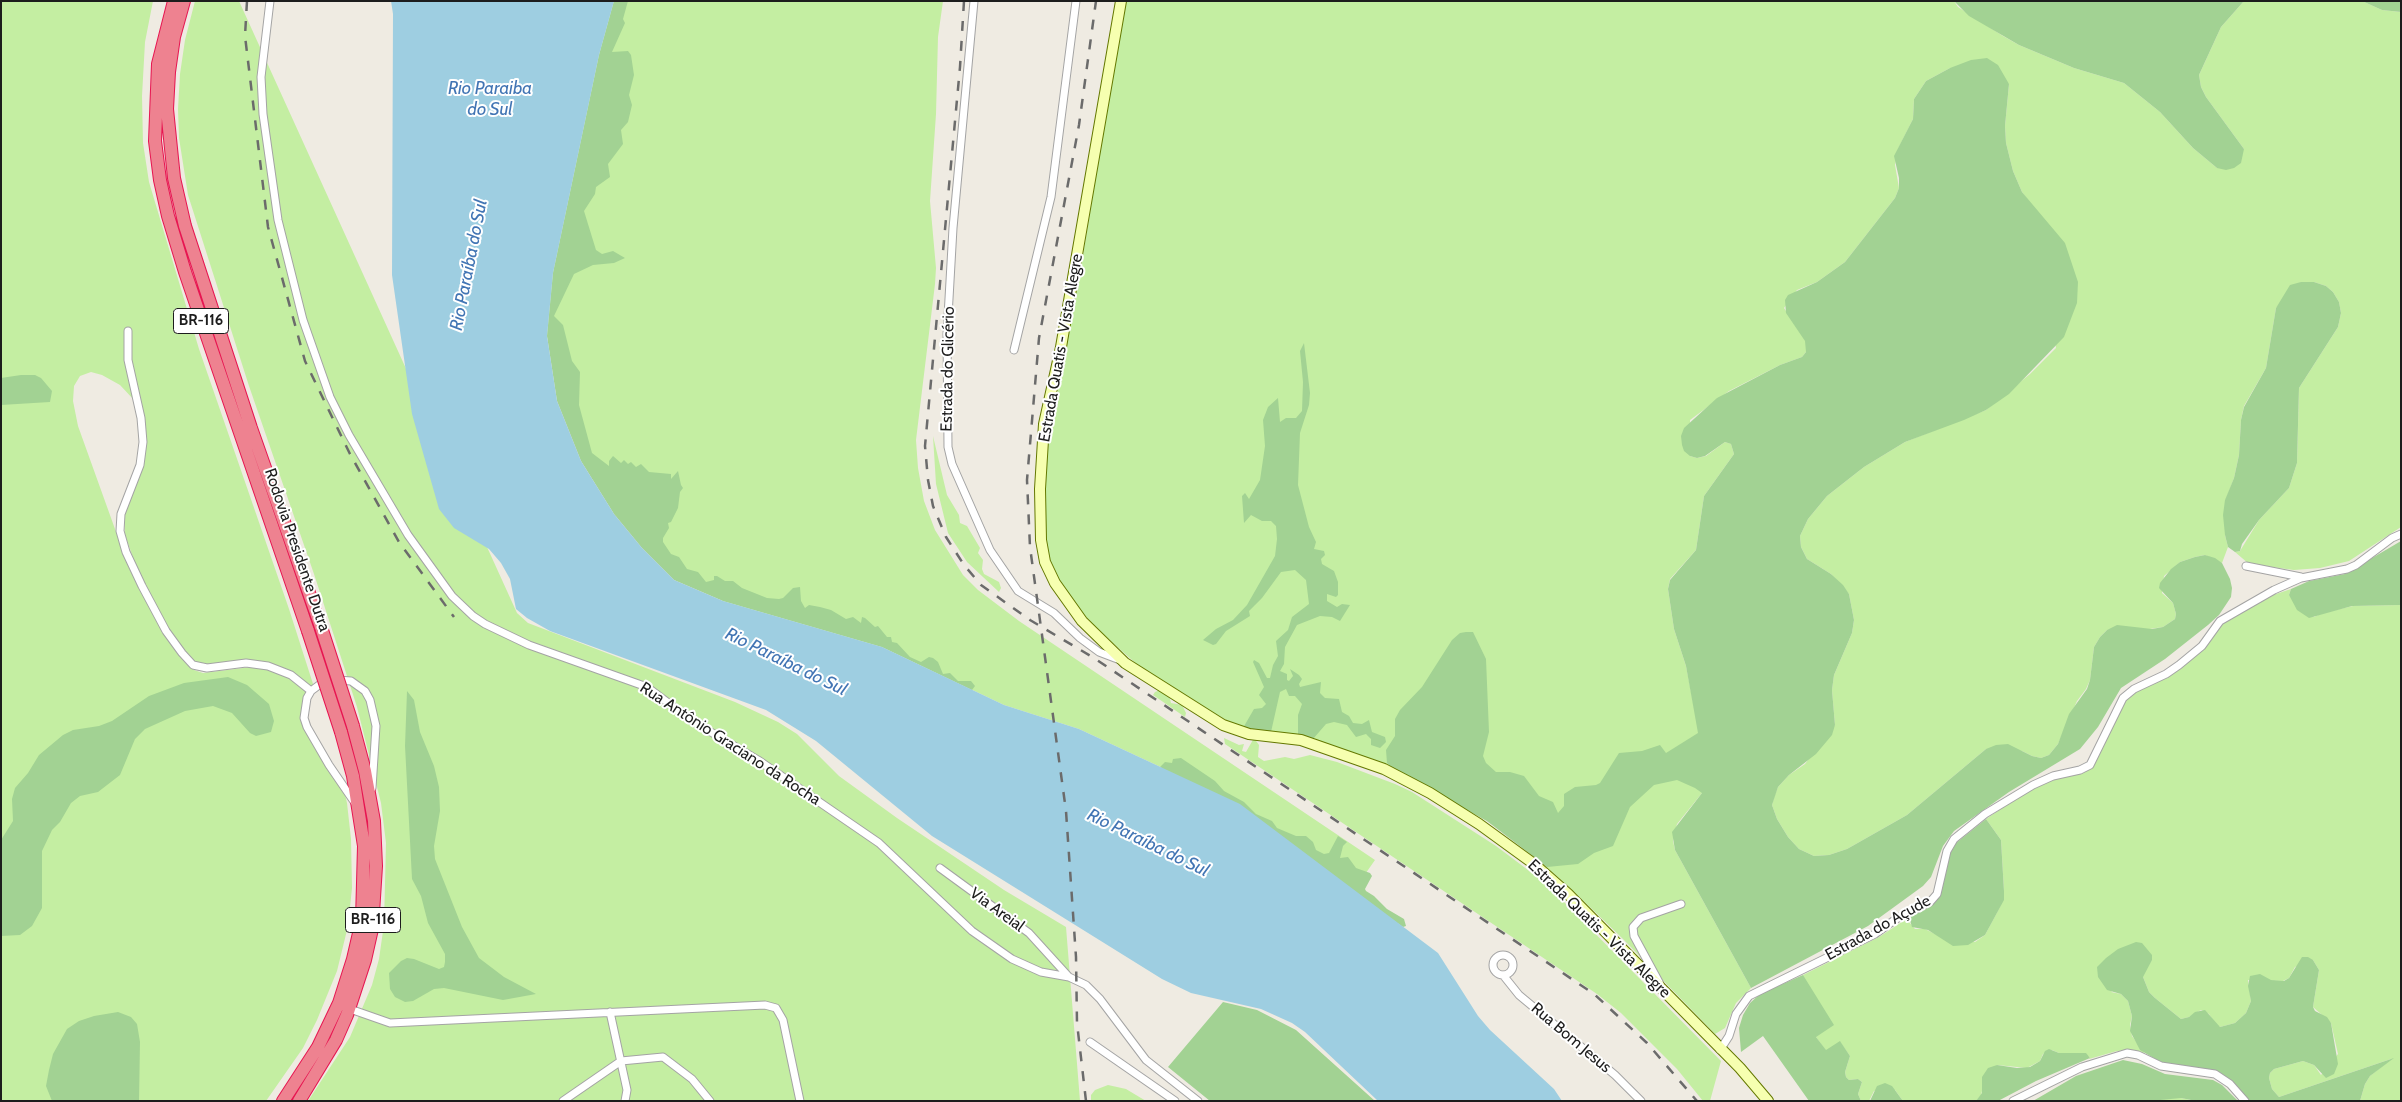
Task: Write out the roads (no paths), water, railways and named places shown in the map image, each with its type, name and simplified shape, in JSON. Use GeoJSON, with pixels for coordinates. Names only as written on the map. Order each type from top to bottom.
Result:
{"type":"FeatureCollection","features":[{"type":"Feature","properties":{"kind":"highway","name":"Rodovia Presidente Dutra"},"geometry":{"type":"LineString","coordinates":[[174,1],[158,64],[155,142],[160,180],[168,216],[185,272],[315,629]]}},
{"type":"Feature","properties":{"kind":"highway","name":"Rodovia Presidente Dutra"},"geometry":{"type":"LineString","coordinates":[[184,1],[174,37],[168,91],[169,137],[174,178],[186,226],[347,729],[365,805],[362,920],[353,959],[339,1003],[318,1047],[283,1101]]}},
{"type":"Feature","properties":{"kind":"highway","name":"Rodovia Presidente Dutra"},"geometry":{"type":"LineString","coordinates":[[299,1101],[336,1040],[350,1009],[365,960],[375,902],[376,857],[374,821],[365,805]]}},
{"type":"Feature","properties":{"kind":"street","name":"Rua Antônio Graciano da Rocha"},"geometry":{"type":"LineString","coordinates":[[270,1],[261,77],[264,122],[278,220],[303,320],[330,397],[354,443],[408,535],[452,596],[472,616],[485,624],[529,644],[647,687],[694,722],[758,760],[879,843],[972,931],[1012,959],[1041,972],[1069,977],[1086,985],[1100,999],[1146,1060],[1198,1101]]}},
{"type":"Feature","properties":{"kind":"street","name":"Estrada do Glicério"},"geometry":{"type":"LineString","coordinates":[[974,1],[953,228],[947,334],[948,446],[952,464],[990,550],[1018,591],[1054,612],[1080,638],[1099,652],[1125,662]]}},
{"type":"Feature","properties":{"kind":"street"},"geometry":{"type":"LineString","coordinates":[[1014,350],[1051,197],[1076,1]]}},
{"type":"Feature","properties":{"kind":"street","name":"Estrada Quatis - Vista Alegre"},"geometry":{"type":"LineString","coordinates":[[1120,1],[1061,347],[1044,424],[1040,489],[1041,540],[1045,562],[1055,583],[1082,621],[1125,662],[1206,715],[1236,731],[1301,740],[1384,770],[1430,793],[1479,824],[1534,864],[1568,894],[1662,989],[1768,1101]]}},
{"type":"Feature","properties":{"kind":"street"},"geometry":{"type":"LineString","coordinates":[[128,331],[128,360],[143,430],[140,464],[124,505],[120,523],[122,540],[132,565],[166,631],[193,665],[207,668],[246,663],[268,666],[291,675],[311,691]]}},
{"type":"Feature","properties":{"kind":"street","name":"Estrada do Açude"},"geometry":{"type":"LineString","coordinates":[[1720,1050],[1729,1036],[1736,1014],[1749,996],[1875,934],[1896,919],[1930,902],[1937,894],[1947,851],[1954,838],[1986,814],[2033,785],[2053,776],[2080,770],[2090,765],[2117,707],[2127,694],[2179,665],[2202,646],[2220,621],[2274,590],[2301,578],[2347,569],[2401,534]]}},
{"type":"Feature","properties":{"kind":"street"},"geometry":{"type":"LineString","coordinates":[[2246,566],[2301,578]]}},
{"type":"Feature","properties":{"kind":"street"},"geometry":{"type":"LineString","coordinates":[[344,679],[358,685],[370,700],[376,726],[365,805],[329,766],[307,727],[305,706],[311,691],[325,683],[344,679]]}},
{"type":"Feature","properties":{"kind":"street","name":"Via Areial"},"geometry":{"type":"LineString","coordinates":[[940,868],[1029,933],[1069,977]]}},
{"type":"Feature","properties":{"kind":"street"},"geometry":{"type":"LineString","coordinates":[[1662,989],[1654,969],[1634,936],[1633,927],[1641,918],[1681,904]]}},
{"type":"Feature","properties":{"kind":"street","name":"Rua Bom Jesus"},"geometry":{"type":"LineString","coordinates":[[1503,975],[1519,995],[1615,1075],[1641,1101]]}},
{"type":"Feature","properties":{"kind":"street"},"geometry":{"type":"LineString","coordinates":[[350,1009],[390,1023],[765,1005],[776,1008],[783,1020],[800,1101]]}},
{"type":"Feature","properties":{"kind":"street"},"geometry":{"type":"LineString","coordinates":[[610,1012],[627,1090],[625,1101]]}},
{"type":"Feature","properties":{"kind":"street"},"geometry":{"type":"LineString","coordinates":[[1090,1042],[1175,1101]]}},
{"type":"Feature","properties":{"kind":"street"},"geometry":{"type":"LineString","coordinates":[[2014,1101],[2082,1067],[2127,1053],[2138,1055],[2161,1066],[2215,1074],[2230,1084],[2245,1101]]}},
{"type":"Feature","properties":{"kind":"street"},"geometry":{"type":"LineString","coordinates":[[563,1101],[620,1061],[663,1057],[692,1079],[710,1101]]}},
{"type":"Feature","properties":{"kind":"water","name":"Rio Paraiba do Sul"},"geometry":{"type":"Polygon","coordinates":[[[391,1],[614,1],[599,55],[553,273],[547,336],[557,401],[581,461],[614,514],[642,548],[674,580],[723,601],[882,647],[1004,705],[1079,729],[1240,804],[1438,953],[1478,1016],[1490,1030],[1554,1089],[1562,1101],[1378,1101],[1305,1032],[1292,1023],[1261,1009],[1191,993],[1162,979],[932,836],[816,741],[766,710],[550,631],[527,618],[516,609],[510,579],[501,563],[489,549],[454,528],[439,509],[412,414],[392,275],[393,14],[391,1]]]}},
{"type":"Feature","properties":{"kind":"railway"},"geometry":{"type":"LineString","coordinates":[[247,1],[245,36],[268,227],[305,361],[350,454],[399,542],[454,617]]}},
{"type":"Feature","properties":{"kind":"railway"},"geometry":{"type":"LineString","coordinates":[[964,1],[960,67],[925,446],[928,480],[933,506],[946,537],[964,565],[981,585],[1030,620],[1094,658],[1594,994],[1647,1043],[1697,1101]]}},
{"type":"Feature","properties":{"kind":"railway"},"geometry":{"type":"LineString","coordinates":[[1086,1101],[1077,1023],[1076,957],[1066,811],[1030,547],[1027,480],[1039,338],[1079,125],[1096,1]]}},
{"type":"Feature","properties":{"kind":"water label","name":"Rio Paraíba do Sul"},"geometry":{"type":"Point","coordinates":[469,265]}},
{"type":"Feature","properties":{"kind":"water label","name":"Rio Paraíba do Sul"},"geometry":{"type":"Point","coordinates":[786,662]}},
{"type":"Feature","properties":{"kind":"water label","name":"Rio Paraíba do Sul"},"geometry":{"type":"Point","coordinates":[1148,843]}}]}
